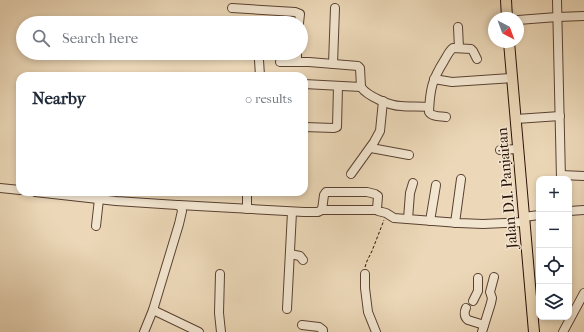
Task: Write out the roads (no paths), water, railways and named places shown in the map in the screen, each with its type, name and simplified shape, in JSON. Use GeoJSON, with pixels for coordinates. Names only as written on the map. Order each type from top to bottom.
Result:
{"type":"FeatureCollection","features":[{"type":"Feature","properties":{"kind":"main road"},"geometry":{"type":"LineString","coordinates":[[506,0],[507,12]]}},
{"type":"Feature","properties":{"kind":"main road","name":"Jalan D.I. Panjaitan"},"geometry":{"type":"LineString","coordinates":[[510,48],[534,332]]}},
{"type":"Feature","properties":{"kind":"street"},"geometry":{"type":"LineString","coordinates":[[557,0],[561,176]]}},
{"type":"Feature","properties":{"kind":"street"},"geometry":{"type":"LineString","coordinates":[[232,8],[295,12],[300,14],[300,16]]}},
{"type":"Feature","properties":{"kind":"street"},"geometry":{"type":"LineString","coordinates":[[333,64],[335,8]]}},
{"type":"Feature","properties":{"kind":"street"},"geometry":{"type":"LineString","coordinates":[[524,20],[584,16]]}},
{"type":"Feature","properties":{"kind":"street"},"geometry":{"type":"LineString","coordinates":[[458,27],[459,48]]}},
{"type":"Feature","properties":{"kind":"street"},"geometry":{"type":"LineString","coordinates":[[446,117],[431,115],[429,112],[431,89],[434,79],[453,48],[471,49],[477,59]]}},
{"type":"Feature","properties":{"kind":"street"},"geometry":{"type":"LineString","coordinates":[[259,60],[260,72]]}},
{"type":"Feature","properties":{"kind":"street"},"geometry":{"type":"LineString","coordinates":[[280,62],[356,65],[360,68],[362,87],[368,93],[396,106],[429,107]]}},
{"type":"Feature","properties":{"kind":"street"},"geometry":{"type":"LineString","coordinates":[[434,79],[452,82],[512,78]]}},
{"type":"Feature","properties":{"kind":"street"},"geometry":{"type":"LineString","coordinates":[[308,84],[362,87]]}},
{"type":"Feature","properties":{"kind":"street"},"geometry":{"type":"LineString","coordinates":[[308,127],[337,127],[338,86]]}},
{"type":"Feature","properties":{"kind":"street"},"geometry":{"type":"LineString","coordinates":[[351,174],[370,148],[380,131],[383,101]]}},
{"type":"Feature","properties":{"kind":"street"},"geometry":{"type":"LineString","coordinates":[[516,119],[560,116]]}},
{"type":"Feature","properties":{"kind":"street"},"geometry":{"type":"LineString","coordinates":[[370,148],[409,155]]}},
{"type":"Feature","properties":{"kind":"street"},"geometry":{"type":"LineString","coordinates":[[500,150],[518,149]]}},
{"type":"Feature","properties":{"kind":"street"},"geometry":{"type":"LineString","coordinates":[[572,177],[584,176]]}},
{"type":"Feature","properties":{"kind":"street"},"geometry":{"type":"LineString","coordinates":[[455,223],[461,179]]}},
{"type":"Feature","properties":{"kind":"street"},"geometry":{"type":"LineString","coordinates":[[408,219],[410,193],[413,183]]}},
{"type":"Feature","properties":{"kind":"street"},"geometry":{"type":"LineString","coordinates":[[430,221],[436,185]]}},
{"type":"Feature","properties":{"kind":"street"},"geometry":{"type":"LineString","coordinates":[[0,188],[16,190]]}},
{"type":"Feature","properties":{"kind":"street"},"geometry":{"type":"LineString","coordinates":[[321,210],[323,208],[325,193],[327,192],[372,193],[379,197],[377,210]]}},
{"type":"Feature","properties":{"kind":"street"},"geometry":{"type":"LineString","coordinates":[[72,196],[292,212],[318,212],[321,210],[377,210],[394,218],[455,223],[483,224],[525,219],[536,216]]}},
{"type":"Feature","properties":{"kind":"street"},"geometry":{"type":"LineString","coordinates":[[247,196],[247,209]]}},
{"type":"Feature","properties":{"kind":"street"},"geometry":{"type":"LineString","coordinates":[[96,226],[99,199]]}},
{"type":"Feature","properties":{"kind":"street"},"geometry":{"type":"LineString","coordinates":[[144,332],[153,310],[180,224],[182,211],[179,205]]}},
{"type":"Feature","properties":{"kind":"street"},"geometry":{"type":"LineString","coordinates":[[572,211],[584,210]]}},
{"type":"Feature","properties":{"kind":"street"},"geometry":{"type":"LineString","coordinates":[[287,309],[292,212]]}},
{"type":"Feature","properties":{"kind":"street"},"geometry":{"type":"LineString","coordinates":[[290,254],[300,256],[303,260]]}},
{"type":"Feature","properties":{"kind":"street"},"geometry":{"type":"LineString","coordinates":[[220,274],[220,332]]}},
{"type":"Feature","properties":{"kind":"street"},"geometry":{"type":"LineString","coordinates":[[365,274],[367,308],[376,332]]}},
{"type":"Feature","properties":{"kind":"street"},"geometry":{"type":"LineString","coordinates":[[466,308],[466,318],[483,329],[491,303],[492,298],[490,293],[494,277]]}},
{"type":"Feature","properties":{"kind":"street"},"geometry":{"type":"LineString","coordinates":[[473,301],[478,291],[478,278]]}},
{"type":"Feature","properties":{"kind":"street"},"geometry":{"type":"LineString","coordinates":[[478,291],[490,293]]}},
{"type":"Feature","properties":{"kind":"street"},"geometry":{"type":"LineString","coordinates":[[563,332],[584,293]]}},
{"type":"Feature","properties":{"kind":"street"},"geometry":{"type":"LineString","coordinates":[[153,310],[199,332]]}},
{"type":"Feature","properties":{"kind":"street"},"geometry":{"type":"LineString","coordinates":[[302,325],[320,327],[323,332]]}}]}
